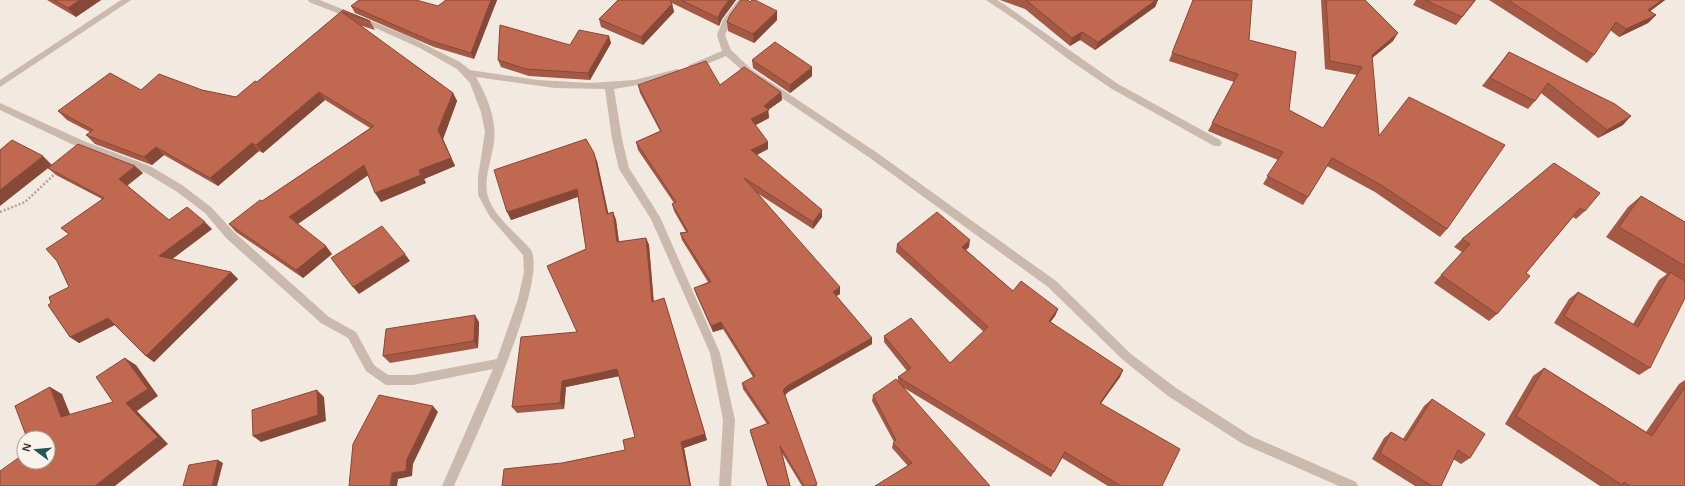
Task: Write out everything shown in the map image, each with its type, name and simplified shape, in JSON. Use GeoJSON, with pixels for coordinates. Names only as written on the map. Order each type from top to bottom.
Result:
{"type":"FeatureCollection","features":[{"type":"Feature","properties":{"kind":"street"},"geometry":{"type":"LineString","coordinates":[[0,84],[127,0]]}},
{"type":"Feature","properties":{"kind":"street"},"geometry":{"type":"LineString","coordinates":[[312,0],[396,32],[468,72],[526,82],[580,86],[609,86],[648,81],[680,72],[727,52]]}},
{"type":"Feature","properties":{"kind":"street"},"geometry":{"type":"LineString","coordinates":[[742,0],[722,30],[721,35],[727,52],[748,71],[898,173],[1052,284],[1127,357],[1172,392],[1247,440],[1352,486]]}},
{"type":"Feature","properties":{"kind":"street"},"geometry":{"type":"LineString","coordinates":[[990,0],[1036,29],[1083,66],[1143,103],[1217,143]]}},
{"type":"Feature","properties":{"kind":"street"},"geometry":{"type":"LineString","coordinates":[[447,486],[500,363],[518,316],[529,268],[528,254],[489,208],[483,194],[484,170],[490,140],[490,125],[482,99],[468,72]]}},
{"type":"Feature","properties":{"kind":"street"},"geometry":{"type":"LineString","coordinates":[[609,86],[617,139],[624,169],[655,217],[715,353],[729,420],[725,486]]}},
{"type":"Feature","properties":{"kind":"street"},"geometry":{"type":"LineString","coordinates":[[0,106],[83,145],[146,169],[179,188],[208,210],[230,235],[325,320],[352,336],[370,368],[386,380],[413,380],[500,363]]}},
{"type":"Feature","properties":{"kind":"path"},"geometry":{"type":"LineString","coordinates":[[0,212],[12,209],[30,200],[83,145]]}},
{"type":"Feature","properties":{"kind":"building"},"geometry":{"type":"Polygon","coordinates":[[[54,0],[80,0],[68,8],[54,0]]]}},
{"type":"Feature","properties":{"kind":"building"},"geometry":{"type":"Polygon","coordinates":[[[359,0],[416,0],[438,6],[446,0],[491,0],[471,53],[431,41],[351,6],[359,0]]]}},
{"type":"Feature","properties":{"kind":"building"},"geometry":{"type":"Polygon","coordinates":[[[618,0],[670,0],[672,4],[641,37],[599,19],[618,0]]]}},
{"type":"Feature","properties":{"kind":"building"},"geometry":{"type":"Polygon","coordinates":[[[681,0],[729,0],[718,18],[681,0]]]}},
{"type":"Feature","properties":{"kind":"building"},"geometry":{"type":"Polygon","coordinates":[[[741,0],[748,0],[750,2],[755,0],[777,11],[753,34],[727,22],[730,15],[741,0]]]}},
{"type":"Feature","properties":{"kind":"building"},"geometry":{"type":"Polygon","coordinates":[[[1026,0],[1156,0],[1098,42],[1082,32],[1072,38],[1026,0]]]}},
{"type":"Feature","properties":{"kind":"building"},"geometry":{"type":"Polygon","coordinates":[[[1193,0],[1252,0],[1249,40],[1296,52],[1289,110],[1323,128],[1362,67],[1330,61],[1326,0],[1365,0],[1398,33],[1372,55],[1379,136],[1409,97],[1505,145],[1447,229],[1381,185],[1332,158],[1308,197],[1267,176],[1283,152],[1212,123],[1238,74],[1172,53],[1193,0]]]}},
{"type":"Feature","properties":{"kind":"building"},"geometry":{"type":"Polygon","coordinates":[[[1425,0],[1475,0],[1462,17],[1425,0]]]}},
{"type":"Feature","properties":{"kind":"building"},"geometry":{"type":"Polygon","coordinates":[[[1508,0],[1662,0],[1648,10],[1656,15],[1626,29],[1616,22],[1594,55],[1508,0]]]}},
{"type":"Feature","properties":{"kind":"building"},"geometry":{"type":"Polygon","coordinates":[[[343,10],[370,21],[342,12],[453,93],[438,130],[451,158],[419,170],[421,175],[375,193],[364,165],[289,217],[326,246],[296,270],[229,224],[260,200],[262,201],[374,126],[319,92],[256,145],[252,143],[210,178],[156,147],[144,157],[86,135],[93,130],[58,111],[110,73],[141,90],[159,74],[202,90],[236,97],[255,81],[257,82],[343,10]]]}},
{"type":"Feature","properties":{"kind":"building"},"geometry":{"type":"Polygon","coordinates":[[[500,25],[570,45],[579,30],[609,36],[588,73],[526,69],[498,60],[500,25]]]}},
{"type":"Feature","properties":{"kind":"building"},"geometry":{"type":"Polygon","coordinates":[[[775,42],[812,67],[790,85],[752,60],[775,42]]]}},
{"type":"Feature","properties":{"kind":"building"},"geometry":{"type":"Polygon","coordinates":[[[1509,52],[1615,104],[1631,116],[1607,130],[1548,83],[1535,101],[1490,78],[1509,52]]]}},
{"type":"Feature","properties":{"kind":"building"},"geometry":{"type":"Polygon","coordinates":[[[706,61],[720,85],[744,67],[781,92],[764,106],[769,110],[751,119],[768,142],[751,150],[822,210],[813,222],[744,178],[840,287],[833,292],[872,338],[787,386],[783,390],[817,484],[813,486],[804,486],[780,446],[790,486],[768,486],[750,430],[769,423],[742,383],[755,376],[721,322],[711,326],[694,288],[711,282],[680,233],[688,232],[672,204],[676,202],[636,142],[661,131],[638,85],[706,61]]]}},
{"type":"Feature","properties":{"kind":"building"},"geometry":{"type":"Polygon","coordinates":[[[586,139],[594,153],[607,214],[613,212],[617,242],[646,238],[652,302],[664,298],[705,434],[681,442],[690,486],[502,486],[504,469],[562,463],[625,450],[623,440],[635,437],[617,369],[562,381],[560,403],[512,407],[521,337],[577,332],[547,266],[586,249],[577,189],[507,212],[494,170],[586,139]]]}},
{"type":"Feature","properties":{"kind":"building"},"geometry":{"type":"Polygon","coordinates":[[[12,140],[43,156],[0,190],[0,150],[12,140]]]}},
{"type":"Feature","properties":{"kind":"building"},"geometry":{"type":"Polygon","coordinates":[[[78,144],[135,166],[119,179],[169,220],[187,207],[205,222],[159,256],[231,272],[146,356],[108,318],[70,337],[48,305],[51,303],[49,297],[69,287],[57,261],[46,249],[69,234],[61,228],[104,198],[48,168],[78,144]]]}},
{"type":"Feature","properties":{"kind":"building"},"geometry":{"type":"Polygon","coordinates":[[[1554,163],[1600,193],[1585,211],[1580,208],[1526,273],[1530,276],[1497,314],[1441,275],[1470,244],[1462,239],[1554,163]]]}},
{"type":"Feature","properties":{"kind":"building"},"geometry":{"type":"Polygon","coordinates":[[[1641,196],[1685,222],[1685,266],[1619,227],[1641,196]]]}},
{"type":"Feature","properties":{"kind":"building"},"geometry":{"type":"Polygon","coordinates":[[[937,212],[970,240],[962,247],[1013,291],[1021,281],[1058,309],[1049,321],[1123,370],[1100,403],[1180,449],[1162,486],[1121,486],[1065,452],[1054,472],[898,377],[911,368],[884,336],[911,318],[950,363],[988,327],[897,244],[937,212]]]}},
{"type":"Feature","properties":{"kind":"building"},"geometry":{"type":"Polygon","coordinates":[[[382,226],[405,254],[353,287],[331,258],[382,226]]]}},
{"type":"Feature","properties":{"kind":"building"},"geometry":{"type":"Polygon","coordinates":[[[1670,272],[1685,281],[1685,298],[1650,368],[1564,316],[1578,292],[1638,327],[1670,272]]]}},
{"type":"Feature","properties":{"kind":"building"},"geometry":{"type":"Polygon","coordinates":[[[475,315],[474,341],[383,356],[386,329],[475,315]]]}},
{"type":"Feature","properties":{"kind":"building"},"geometry":{"type":"Polygon","coordinates":[[[125,358],[148,389],[126,403],[158,437],[95,486],[0,486],[0,471],[16,460],[16,470],[56,470],[56,430],[24,430],[15,406],[50,387],[61,417],[113,402],[96,377],[125,358]]]}},
{"type":"Feature","properties":{"kind":"building"},"geometry":{"type":"Polygon","coordinates":[[[1544,368],[1652,436],[1685,387],[1685,486],[1630,486],[1624,482],[1622,485],[1516,416],[1544,368]]]}},
{"type":"Feature","properties":{"kind":"building"},"geometry":{"type":"Polygon","coordinates":[[[896,379],[990,486],[875,486],[912,463],[893,443],[896,440],[873,395],[896,379]]]}},
{"type":"Feature","properties":{"kind":"building"},"geometry":{"type":"Polygon","coordinates":[[[317,390],[318,415],[253,436],[252,410],[317,390]]]}},
{"type":"Feature","properties":{"kind":"building"},"geometry":{"type":"Polygon","coordinates":[[[379,395],[433,406],[407,459],[406,471],[392,473],[390,486],[349,486],[353,444],[379,395]]]}},
{"type":"Feature","properties":{"kind":"building"},"geometry":{"type":"Polygon","coordinates":[[[1432,399],[1485,434],[1470,458],[1458,450],[1441,486],[1432,486],[1380,453],[1391,432],[1406,441],[1432,399]]]}},
{"type":"Feature","properties":{"kind":"building"},"geometry":{"type":"Polygon","coordinates":[[[218,460],[212,486],[183,486],[189,465],[218,460]]]}}]}
